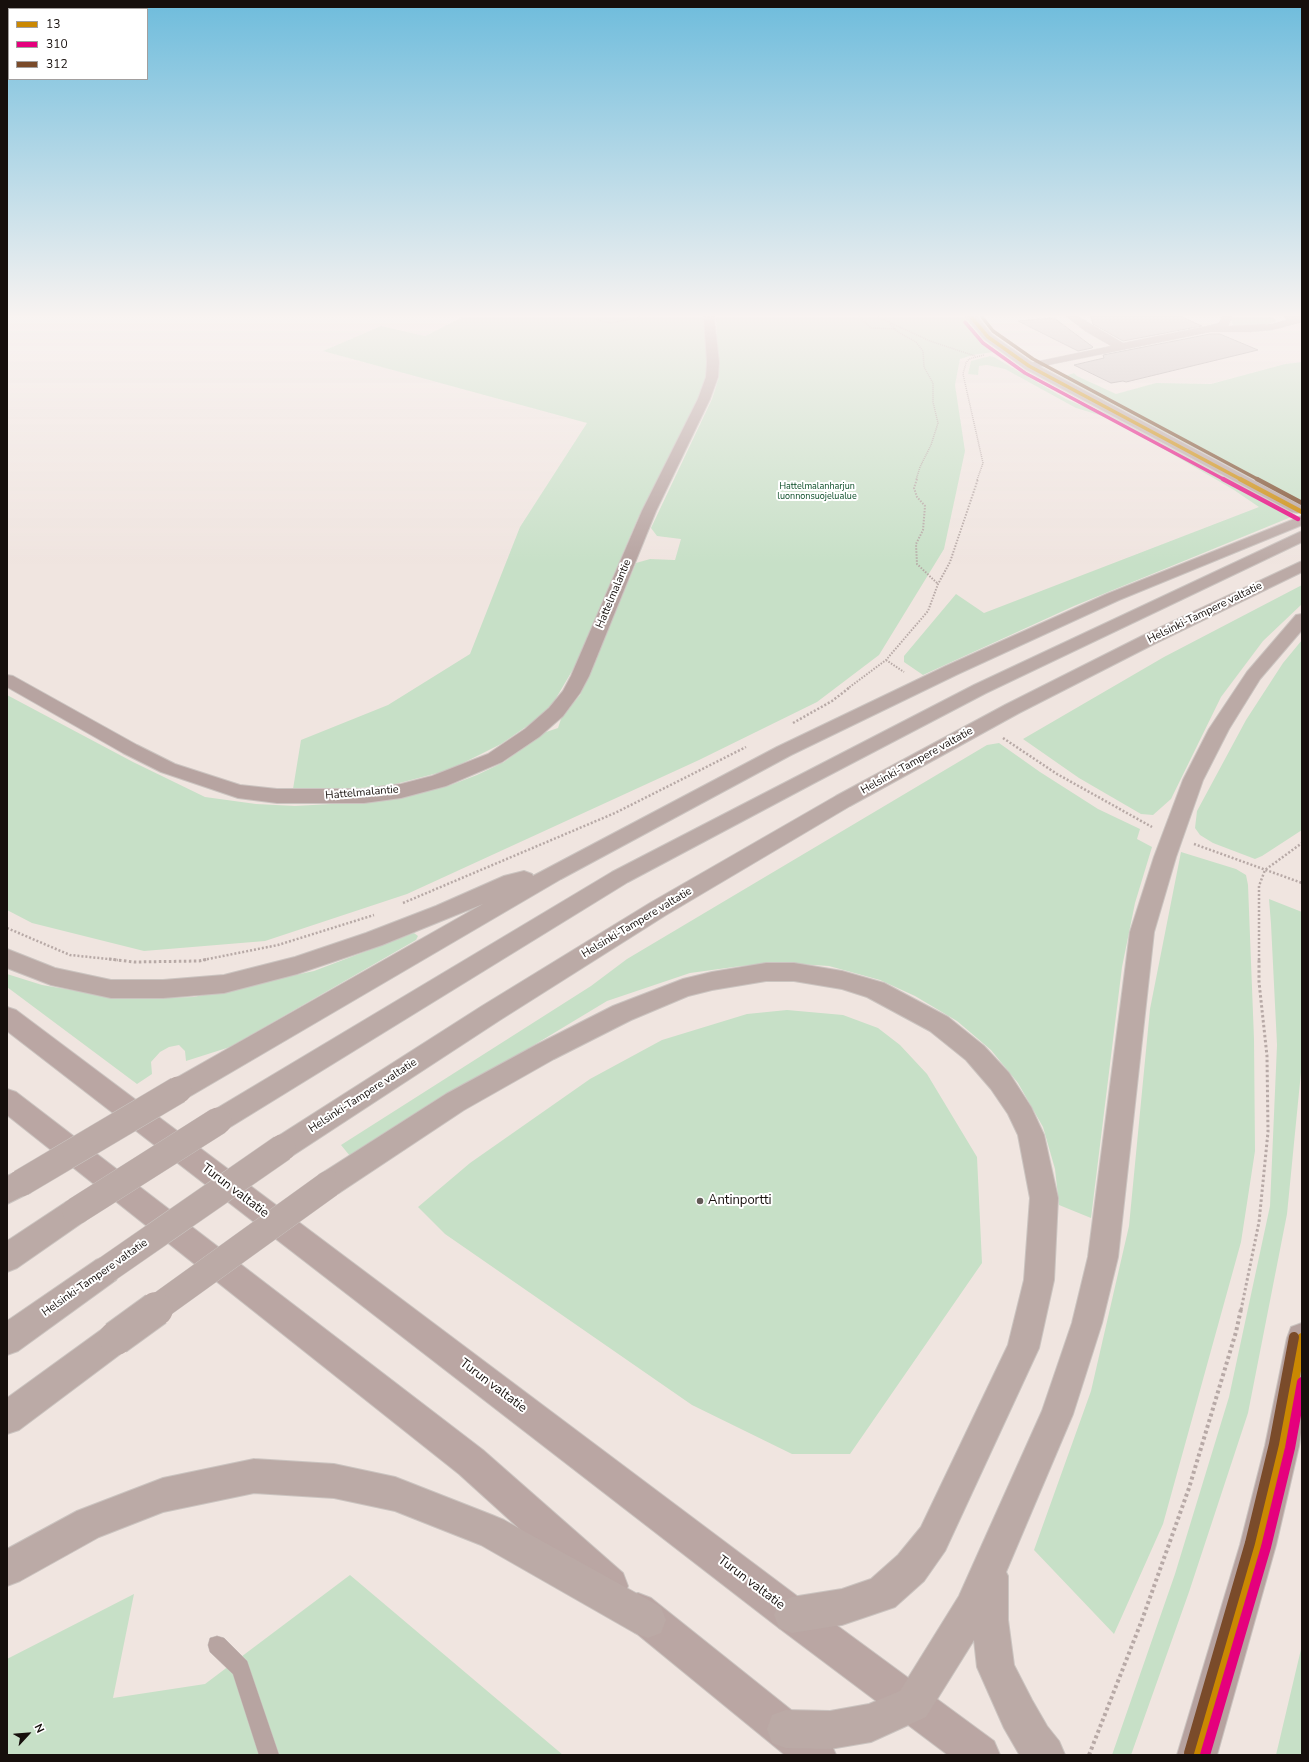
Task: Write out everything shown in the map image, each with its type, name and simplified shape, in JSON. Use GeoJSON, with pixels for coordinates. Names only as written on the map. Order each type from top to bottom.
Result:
{"type":"FeatureCollection","features":[{"type":"Feature","properties":{"kind":"highway"},"geometry":{"type":"LineString","coordinates":[[14,1187],[178,1090],[553,874],[784,751],[945,674],[1113,597],[1300,515]]}},
{"type":"Feature","properties":{"kind":"highway"},"geometry":{"type":"LineString","coordinates":[[7,1258],[76,1211],[218,1121],[626,873],[980,689],[1302,536]]}},
{"type":"Feature","properties":{"kind":"highway","name":"Helsinki-Tampere valtatie"},"geometry":{"type":"LineString","coordinates":[[7,1340],[282,1148],[504,1004],[658,909],[843,801],[1012,709],[1148,640],[1302,566]]}},
{"type":"Feature","properties":{"kind":"highway"},"geometry":{"type":"LineString","coordinates":[[786,1729],[830,1730],[871,1723],[914,1704],[972,1609],[1057,1414],[1087,1323],[1103,1257],[1142,932],[1165,857],[1193,780],[1219,729],[1253,676],[1302,619]]}},
{"type":"Feature","properties":{"kind":"highway"},"geometry":{"type":"LineString","coordinates":[[7,958],[51,976],[111,989],[163,989],[224,984],[297,964],[374,939],[444,912],[512,882],[553,874]]}},
{"type":"Feature","properties":{"kind":"highway"},"geometry":{"type":"LineString","coordinates":[[7,1418],[329,1184],[455,1102],[545,1052],[622,1013],[683,988],[745,974],[787,972],[842,980],[875,990],[939,1024],[975,1053],[1000,1081],[1018,1107],[1031,1135],[1044,1198],[1039,1280],[1023,1348],[933,1539],[911,1568],[882,1594],[842,1607],[792,1615]]}},
{"type":"Feature","properties":{"kind":"highway","name":"Turun valtatie"},"geometry":{"type":"LineString","coordinates":[[7,1017],[792,1615],[914,1704],[980,1755]]}},
{"type":"Feature","properties":{"kind":"highway"},"geometry":{"type":"LineString","coordinates":[[7,1100],[471,1462],[648,1620],[786,1729],[816,1755]]}},
{"type":"Feature","properties":{"kind":"highway"},"geometry":{"type":"LineString","coordinates":[[7,1568],[89,1523],[163,1495],[254,1476],[334,1480],[395,1494],[492,1532],[648,1620]]}},
{"type":"Feature","properties":{"kind":"highway"},"geometry":{"type":"LineString","coordinates":[[990,1567],[990,1620],[996,1667],[1018,1714],[1033,1740],[1046,1755]]}},
{"type":"Feature","properties":{"kind":"main road"},"geometry":{"type":"LineString","coordinates":[[1196,1755],[1258,1545],[1282,1446],[1302,1338]]}},
{"type":"Feature","properties":{"kind":"street","name":"Hattelmalantie"},"geometry":{"type":"LineString","coordinates":[[7,680],[130,749],[168,768],[238,791],[277,796],[364,796],[401,791],[439,781],[495,758],[532,733],[556,712],[571,693],[580,676],[649,511],[704,399]]}},
{"type":"Feature","properties":{"kind":"street"},"geometry":{"type":"LineString","coordinates":[[1089,399],[1300,515]]}},
{"type":"Feature","properties":{"kind":"lane"},"geometry":{"type":"LineString","coordinates":[[217,1645],[240,1668],[269,1755]]}},
{"type":"Feature","properties":{"kind":"path"},"geometry":{"type":"LineString","coordinates":[[933,399],[938,422],[931,445],[920,468],[914,488],[917,498],[925,506],[923,530],[916,544],[917,564],[938,584]]}},
{"type":"Feature","properties":{"kind":"path"},"geometry":{"type":"LineString","coordinates":[[788,726],[832,701],[886,660],[928,611],[938,584],[950,562],[983,463],[969,399]]}},
{"type":"Feature","properties":{"kind":"path"},"geometry":{"type":"LineString","coordinates":[[886,660],[908,675]]}},
{"type":"Feature","properties":{"kind":"path"},"geometry":{"type":"LineString","coordinates":[[1003,738],[1057,774],[1158,830]]}},
{"type":"Feature","properties":{"kind":"path"},"geometry":{"type":"LineString","coordinates":[[398,905],[614,813],[753,743]]}},
{"type":"Feature","properties":{"kind":"path"},"geometry":{"type":"LineString","coordinates":[[1190,842],[1302,884]]}},
{"type":"Feature","properties":{"kind":"path"},"geometry":{"type":"LineString","coordinates":[[1089,1755],[1142,1620],[1189,1488],[1236,1332],[1259,1222],[1268,1132],[1267,1056],[1259,974],[1259,886],[1265,870],[1302,843]]}},
{"type":"Feature","properties":{"kind":"path"},"geometry":{"type":"LineString","coordinates":[[7,928],[70,955],[134,962],[199,961],[278,945],[376,914]]}},
{"type":"Feature","properties":{"kind":"green space"},"geometry":{"type":"Polygon","coordinates":[[[500,399],[697,399],[638,518],[575,666],[552,705],[533,722],[501,744],[449,770],[388,786],[329,790],[293,789],[301,740],[388,705],[470,654],[520,527],[587,423],[500,399]]]}},
{"type":"Feature","properties":{"kind":"green space","name":"Hattelmalanharjun luonnonsuojelualue"},"geometry":{"type":"Polygon","coordinates":[[[712,399],[957,399],[965,451],[944,549],[879,655],[817,702],[699,760],[407,894],[265,941],[144,951],[32,923],[7,910],[7,695],[133,762],[205,797],[256,804],[295,806],[394,799],[448,786],[477,775],[504,762],[543,733],[558,728],[562,716],[580,695],[636,563],[650,559],[675,560],[681,539],[657,536],[651,528],[712,399]]]}},
{"type":"Feature","properties":{"kind":"green space"},"geometry":{"type":"Polygon","coordinates":[[[1060,399],[1067,399],[1080,405],[1083,404],[1114,416],[1296,515],[1074,606],[923,675],[904,662],[904,656],[956,594],[984,613],[1259,507],[1234,490],[1112,419],[1076,408],[1060,399]]]}},
{"type":"Feature","properties":{"kind":"green space"},"geometry":{"type":"Polygon","coordinates":[[[1103,399],[1302,399],[1302,506],[1103,399]]]}},
{"type":"Feature","properties":{"kind":"green space"},"geometry":{"type":"Polygon","coordinates":[[[1302,585],[1302,604],[1263,641],[1221,697],[1171,799],[1153,815],[1141,814],[1079,778],[1023,739],[1164,657],[1302,585]]]}},
{"type":"Feature","properties":{"kind":"green space"},"geometry":{"type":"Polygon","coordinates":[[[1302,640],[1302,830],[1255,859],[1213,843],[1200,835],[1195,828],[1197,811],[1246,720],[1283,663],[1302,640]]]}},
{"type":"Feature","properties":{"kind":"green space"},"geometry":{"type":"Polygon","coordinates":[[[999,743],[1040,772],[1098,809],[1140,829],[1137,839],[1152,847],[1135,903],[1122,967],[1091,1218],[1059,1205],[1055,1169],[1043,1127],[1018,1083],[991,1050],[957,1021],[915,996],[880,980],[829,966],[782,963],[741,966],[690,973],[607,1001],[350,1156],[341,1145],[591,986],[627,959],[987,745],[999,743]]]}},
{"type":"Feature","properties":{"kind":"green space"},"geometry":{"type":"Polygon","coordinates":[[[1181,852],[1236,869],[1246,875],[1248,885],[1254,1039],[1255,1151],[1241,1242],[1163,1524],[1114,1634],[1034,1550],[1091,1391],[1129,1226],[1150,1009],[1181,852]]]}},
{"type":"Feature","properties":{"kind":"green space"},"geometry":{"type":"Polygon","coordinates":[[[1269,899],[1302,912],[1302,1062],[1287,1214],[1248,1413],[1189,1592],[1131,1755],[1112,1755],[1175,1574],[1229,1397],[1270,1206],[1277,1045],[1269,899]]]}},
{"type":"Feature","properties":{"kind":"green space"},"geometry":{"type":"Polygon","coordinates":[[[414,933],[418,936],[416,940],[230,1047],[186,1061],[185,1051],[179,1045],[169,1047],[160,1052],[151,1062],[152,1074],[137,1084],[7,987],[7,974],[42,985],[124,999],[194,997],[314,971],[414,933]]]}},
{"type":"Feature","properties":{"kind":"green space"},"geometry":{"type":"Polygon","coordinates":[[[787,1010],[843,1015],[878,1028],[900,1045],[927,1074],[977,1157],[982,1263],[850,1454],[792,1454],[692,1405],[445,1234],[418,1207],[470,1163],[590,1079],[662,1040],[747,1014],[787,1010]]]}},
{"type":"Feature","properties":{"kind":"green space"},"geometry":{"type":"Polygon","coordinates":[[[350,1575],[563,1755],[7,1755],[7,1659],[134,1594],[113,1698],[205,1684],[350,1575]]]}},
{"type":"Feature","properties":{"kind":"green space"},"geometry":{"type":"Polygon","coordinates":[[[1302,1645],[1302,1755],[1276,1755],[1302,1645]]]}},
{"type":"Feature","properties":{"kind":"transit line","name":"310"},"geometry":{"type":"LineString","coordinates":[[1074,399],[1298,519]]}},
{"type":"Feature","properties":{"kind":"transit line","name":"13"},"geometry":{"type":"LineString","coordinates":[[1091,399],[1302,512]]}},
{"type":"Feature","properties":{"kind":"transit line","name":"312"},"geometry":{"type":"LineString","coordinates":[[1108,399],[1302,503]]}},
{"type":"Feature","properties":{"kind":"transit line","name":"312"},"geometry":{"type":"LineString","coordinates":[[1189,1753],[1250,1543],[1274,1444],[1294,1337]]}},
{"type":"Feature","properties":{"kind":"transit line","name":"13"},"geometry":{"type":"LineString","coordinates":[[1197,1755],[1258,1545],[1282,1446],[1302,1338]]}},
{"type":"Feature","properties":{"kind":"transit line","name":"310"},"geometry":{"type":"LineString","coordinates":[[1205,1755],[1266,1547],[1290,1448],[1302,1382]]}},
{"type":"Feature","properties":{"kind":"place","name":"Antinportti"},"geometry":{"type":"Point","coordinates":[700,1201]}}]}
